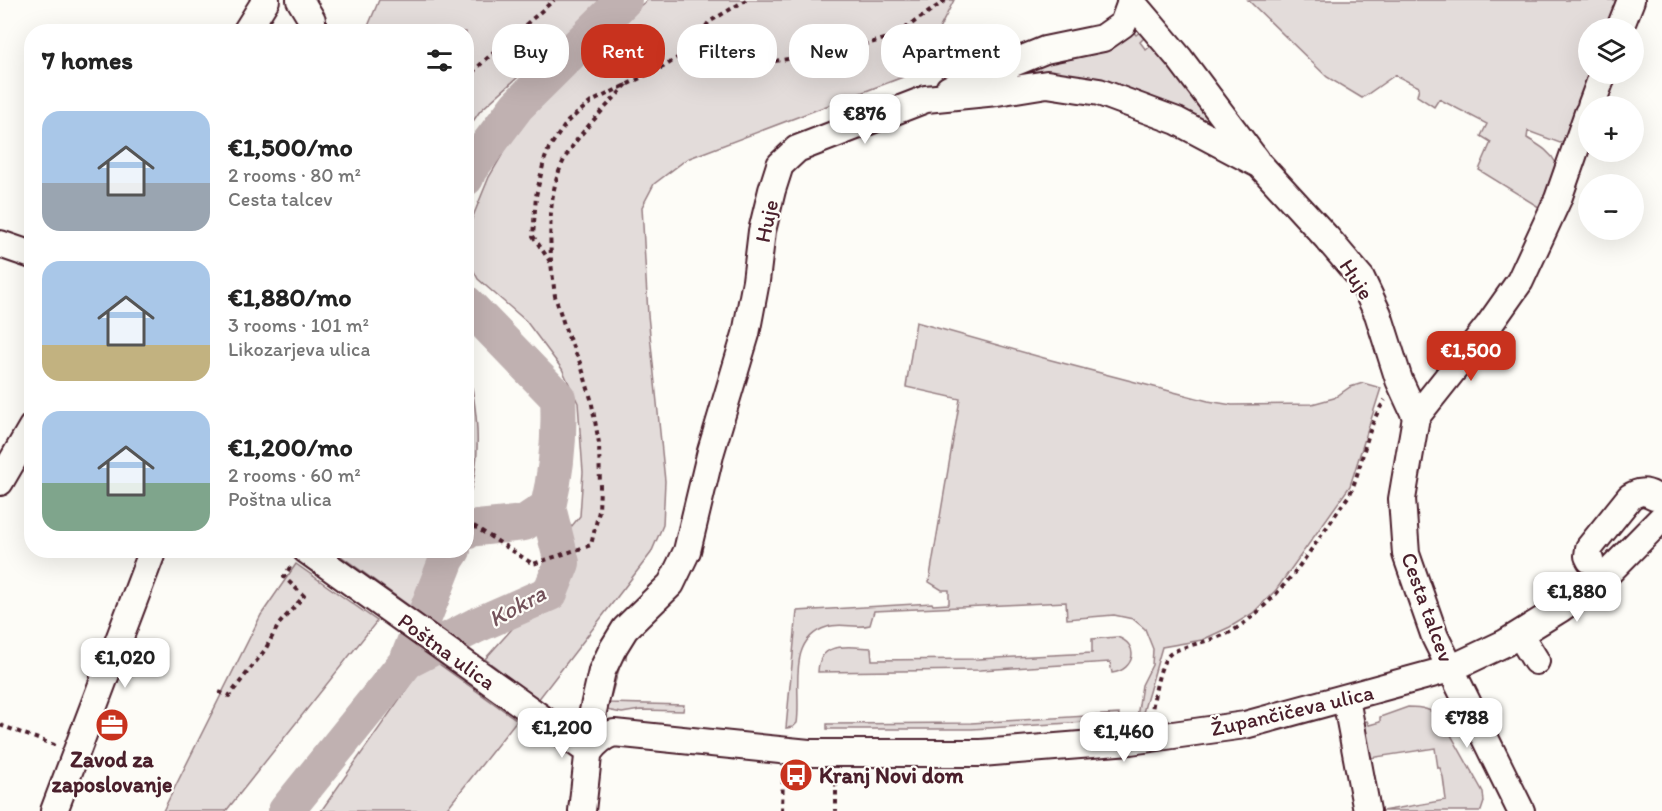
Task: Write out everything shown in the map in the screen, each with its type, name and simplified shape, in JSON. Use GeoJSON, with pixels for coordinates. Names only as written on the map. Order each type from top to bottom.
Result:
{"type":"FeatureCollection","features":[{"type":"Feature","properties":{"kind":"street"},"geometry":{"type":"LineString","coordinates":[[251,24],[266,0]]}},
{"type":"Feature","properties":{"kind":"street"},"geometry":{"type":"LineString","coordinates":[[300,0],[312,20],[312,24]]}},
{"type":"Feature","properties":{"kind":"street"},"geometry":{"type":"LineString","coordinates":[[1624,18],[1631,0]]}},
{"type":"Feature","properties":{"kind":"street"},"geometry":{"type":"LineString","coordinates":[[926,99],[1045,50],[1103,38],[1123,24],[1130,1]]}},
{"type":"Feature","properties":{"kind":"street","name":"Huje"},"geometry":{"type":"LineString","coordinates":[[1130,1],[1180,59],[1260,165],[1361,278],[1378,314],[1399,380],[1416,417]]}},
{"type":"Feature","properties":{"kind":"street","name":"Huje"},"geometry":{"type":"LineString","coordinates":[[589,752],[594,704],[602,671],[612,650],[625,629],[671,584],[687,551],[711,452],[746,334],[762,231],[780,165],[797,149],[926,99],[1047,84],[1099,92],[1177,122],[1260,165]]}},
{"type":"Feature","properties":{"kind":"street","name":"Cesta talcev"},"geometry":{"type":"LineString","coordinates":[[1521,811],[1435,637],[1406,554],[1402,499],[1416,417],[1489,325],[1520,281],[1558,199],[1578,141]]}},
{"type":"Feature","properties":{"kind":"street"},"geometry":{"type":"LineString","coordinates":[[0,244],[24,252]]}},
{"type":"Feature","properties":{"kind":"street"},"geometry":{"type":"LineString","coordinates":[[0,482],[24,442]]}},
{"type":"Feature","properties":{"kind":"street"},"geometry":{"type":"LineString","coordinates":[[1590,560],[1589,548],[1630,497],[1637,492],[1646,492],[1658,507]]}},
{"type":"Feature","properties":{"kind":"street","name":"Župančičeva ulica"},"geometry":{"type":"LineString","coordinates":[[589,752],[595,743],[614,733],[808,753],[992,752],[1130,741],[1245,725],[1450,669],[1520,635],[1602,579],[1658,507]]}},
{"type":"Feature","properties":{"kind":"street"},"geometry":{"type":"LineString","coordinates":[[54,811],[150,558]]}},
{"type":"Feature","properties":{"kind":"street","name":"Poštna ulica"},"geometry":{"type":"LineString","coordinates":[[317,558],[589,752]]}},
{"type":"Feature","properties":{"kind":"street"},"geometry":{"type":"LineString","coordinates":[[1520,635],[1536,662]]}},
{"type":"Feature","properties":{"kind":"street"},"geometry":{"type":"LineString","coordinates":[[1346,699],[1368,811]]}},
{"type":"Feature","properties":{"kind":"street"},"geometry":{"type":"LineString","coordinates":[[582,811],[589,752]]}},
{"type":"Feature","properties":{"kind":"path"},"geometry":{"type":"LineString","coordinates":[[474,72],[554,0]]}},
{"type":"Feature","properties":{"kind":"path"},"geometry":{"type":"LineString","coordinates":[[708,24],[746,0]]}},
{"type":"Feature","properties":{"kind":"path"},"geometry":{"type":"LineString","coordinates":[[777,60],[843,51],[894,36],[946,0]]}},
{"type":"Feature","properties":{"kind":"path"},"geometry":{"type":"LineString","coordinates":[[551,263],[533,236],[537,196],[549,148],[568,121],[591,102],[677,58]]}},
{"type":"Feature","properties":{"kind":"path"},"geometry":{"type":"LineString","coordinates":[[474,526],[533,564],[591,545],[599,511],[598,443],[591,399],[555,296],[549,219],[555,186],[565,159],[580,136],[629,82]]}},
{"type":"Feature","properties":{"kind":"path"},"geometry":{"type":"LineString","coordinates":[[1150,718],[1163,662],[1171,653],[1231,633],[1256,615],[1282,589],[1350,494],[1373,422],[1399,380]]}},
{"type":"Feature","properties":{"kind":"path"},"geometry":{"type":"LineString","coordinates":[[219,692],[229,696],[265,650],[279,624],[304,596],[284,577]]}},
{"type":"Feature","properties":{"kind":"path"},"geometry":{"type":"LineString","coordinates":[[0,725],[77,754]]}},
{"type":"Feature","properties":{"kind":"path"},"geometry":{"type":"LineString","coordinates":[[836,769],[836,811]]}},
{"type":"Feature","properties":{"kind":"path"},"geometry":{"type":"LineString","coordinates":[[782,811],[783,775]]}},
{"type":"Feature","properties":{"kind":"shaded area"},"geometry":{"type":"Polygon","coordinates":[[[379,0],[604,0],[569,31],[569,24],[492,24],[492,78],[517,78],[480,111],[474,120],[474,24],[369,24],[379,0]]]}},
{"type":"Feature","properties":{"kind":"shaded area"},"geometry":{"type":"Polygon","coordinates":[[[648,0],[954,0],[942,24],[881,24],[881,78],[900,78],[687,159],[654,184],[642,207],[648,315],[665,481],[663,525],[651,553],[538,700],[485,659],[545,592],[562,538],[580,516],[583,472],[578,403],[562,369],[526,321],[478,279],[474,271],[474,214],[489,177],[518,128],[554,81],[557,78],[569,78],[569,67],[581,56],[581,78],[665,78],[665,24],[615,24],[648,0]]]}},
{"type":"Feature","properties":{"kind":"shaded area"},"geometry":{"type":"Polygon","coordinates":[[[1248,0],[1621,0],[1614,18],[1578,18],[1578,84],[1588,84],[1583,96],[1578,96],[1578,108],[1565,139],[1560,143],[1528,131],[1527,138],[1547,151],[1556,163],[1542,209],[1479,170],[1491,142],[1481,136],[1487,124],[1439,99],[1434,107],[1417,96],[1419,87],[1395,75],[1362,98],[1327,77],[1248,0]]]}},
{"type":"Feature","properties":{"kind":"shaded area"},"geometry":{"type":"Polygon","coordinates":[[[1131,29],[1136,35],[1141,31],[1146,36],[1140,42],[1146,50],[1152,45],[1229,141],[1157,106],[1002,81],[1008,78],[1021,78],[1021,72],[1034,66],[1084,56],[1111,44],[1131,29]]]}},
{"type":"Feature","properties":{"kind":"shaded area"},"geometry":{"type":"Polygon","coordinates":[[[916,322],[1051,360],[1208,401],[1232,405],[1312,404],[1334,398],[1350,387],[1363,383],[1381,388],[1350,486],[1276,590],[1253,613],[1230,627],[1202,640],[1162,647],[1142,716],[1137,717],[1142,685],[1152,665],[1153,649],[1145,629],[1133,619],[1114,615],[1067,619],[1066,602],[874,611],[870,625],[827,627],[814,634],[805,643],[800,655],[797,723],[793,727],[786,728],[797,611],[949,604],[949,590],[942,590],[929,582],[960,399],[906,387],[916,322]]]}},
{"type":"Feature","properties":{"kind":"shaded area"},"geometry":{"type":"Polygon","coordinates":[[[474,397],[477,432],[474,476],[474,397]]]}},
{"type":"Feature","properties":{"kind":"shaded area"},"geometry":{"type":"Polygon","coordinates":[[[344,558],[448,558],[411,607],[344,558]]]}},
{"type":"Feature","properties":{"kind":"shaded area"},"geometry":{"type":"Polygon","coordinates":[[[296,564],[377,621],[226,811],[163,811],[261,615],[296,564]]]}},
{"type":"Feature","properties":{"kind":"shaded area"},"geometry":{"type":"Polygon","coordinates":[[[628,636],[626,659],[622,659],[609,703],[684,705],[683,711],[640,710],[622,713],[601,709],[628,636]]]}},
{"type":"Feature","properties":{"kind":"shaded area"},"geometry":{"type":"Polygon","coordinates":[[[1117,637],[1129,645],[1132,656],[1126,667],[1112,673],[1110,662],[980,670],[818,672],[820,662],[829,650],[845,647],[871,648],[872,660],[978,659],[1092,653],[1092,639],[1117,637]]]}},
{"type":"Feature","properties":{"kind":"shaded area"},"geometry":{"type":"Polygon","coordinates":[[[429,657],[517,720],[445,811],[321,811],[429,657]]]}},
{"type":"Feature","properties":{"kind":"shaded area"},"geometry":{"type":"Polygon","coordinates":[[[1408,707],[1426,709],[1442,719],[1483,792],[1484,802],[1481,811],[1382,811],[1446,800],[1443,777],[1438,768],[1435,748],[1370,758],[1364,722],[1367,721],[1369,725],[1380,722],[1380,717],[1408,707]]]}},
{"type":"Feature","properties":{"kind":"shaded area"},"geometry":{"type":"Polygon","coordinates":[[[1119,714],[1118,720],[972,729],[827,729],[827,724],[971,723],[1119,714]]]}},
{"type":"Feature","properties":{"kind":"waterway","name":"Kokra"},"geometry":{"type":"LineString","coordinates":[[474,163],[517,106],[624,0]]}},
{"type":"Feature","properties":{"kind":"waterway","name":"Kokra"},"geometry":{"type":"LineString","coordinates":[[474,311],[558,398],[559,426],[556,466],[548,507],[524,523],[474,528]]}},
{"type":"Feature","properties":{"kind":"waterway","name":"Kokra"},"geometry":{"type":"LineString","coordinates":[[409,660],[475,626],[550,593],[562,563],[548,507]]}},
{"type":"Feature","properties":{"kind":"waterway","name":"Kokra"},"geometry":{"type":"LineString","coordinates":[[286,811],[407,661],[448,558]]}},
{"type":"Feature","properties":{"kind":"place","name":"Zavod za zaposlovanje"},"geometry":{"type":"Point","coordinates":[112,725]}},
{"type":"Feature","properties":{"kind":"place","name":"Kranj Novi dom"},"geometry":{"type":"Point","coordinates":[796,775]}}]}
